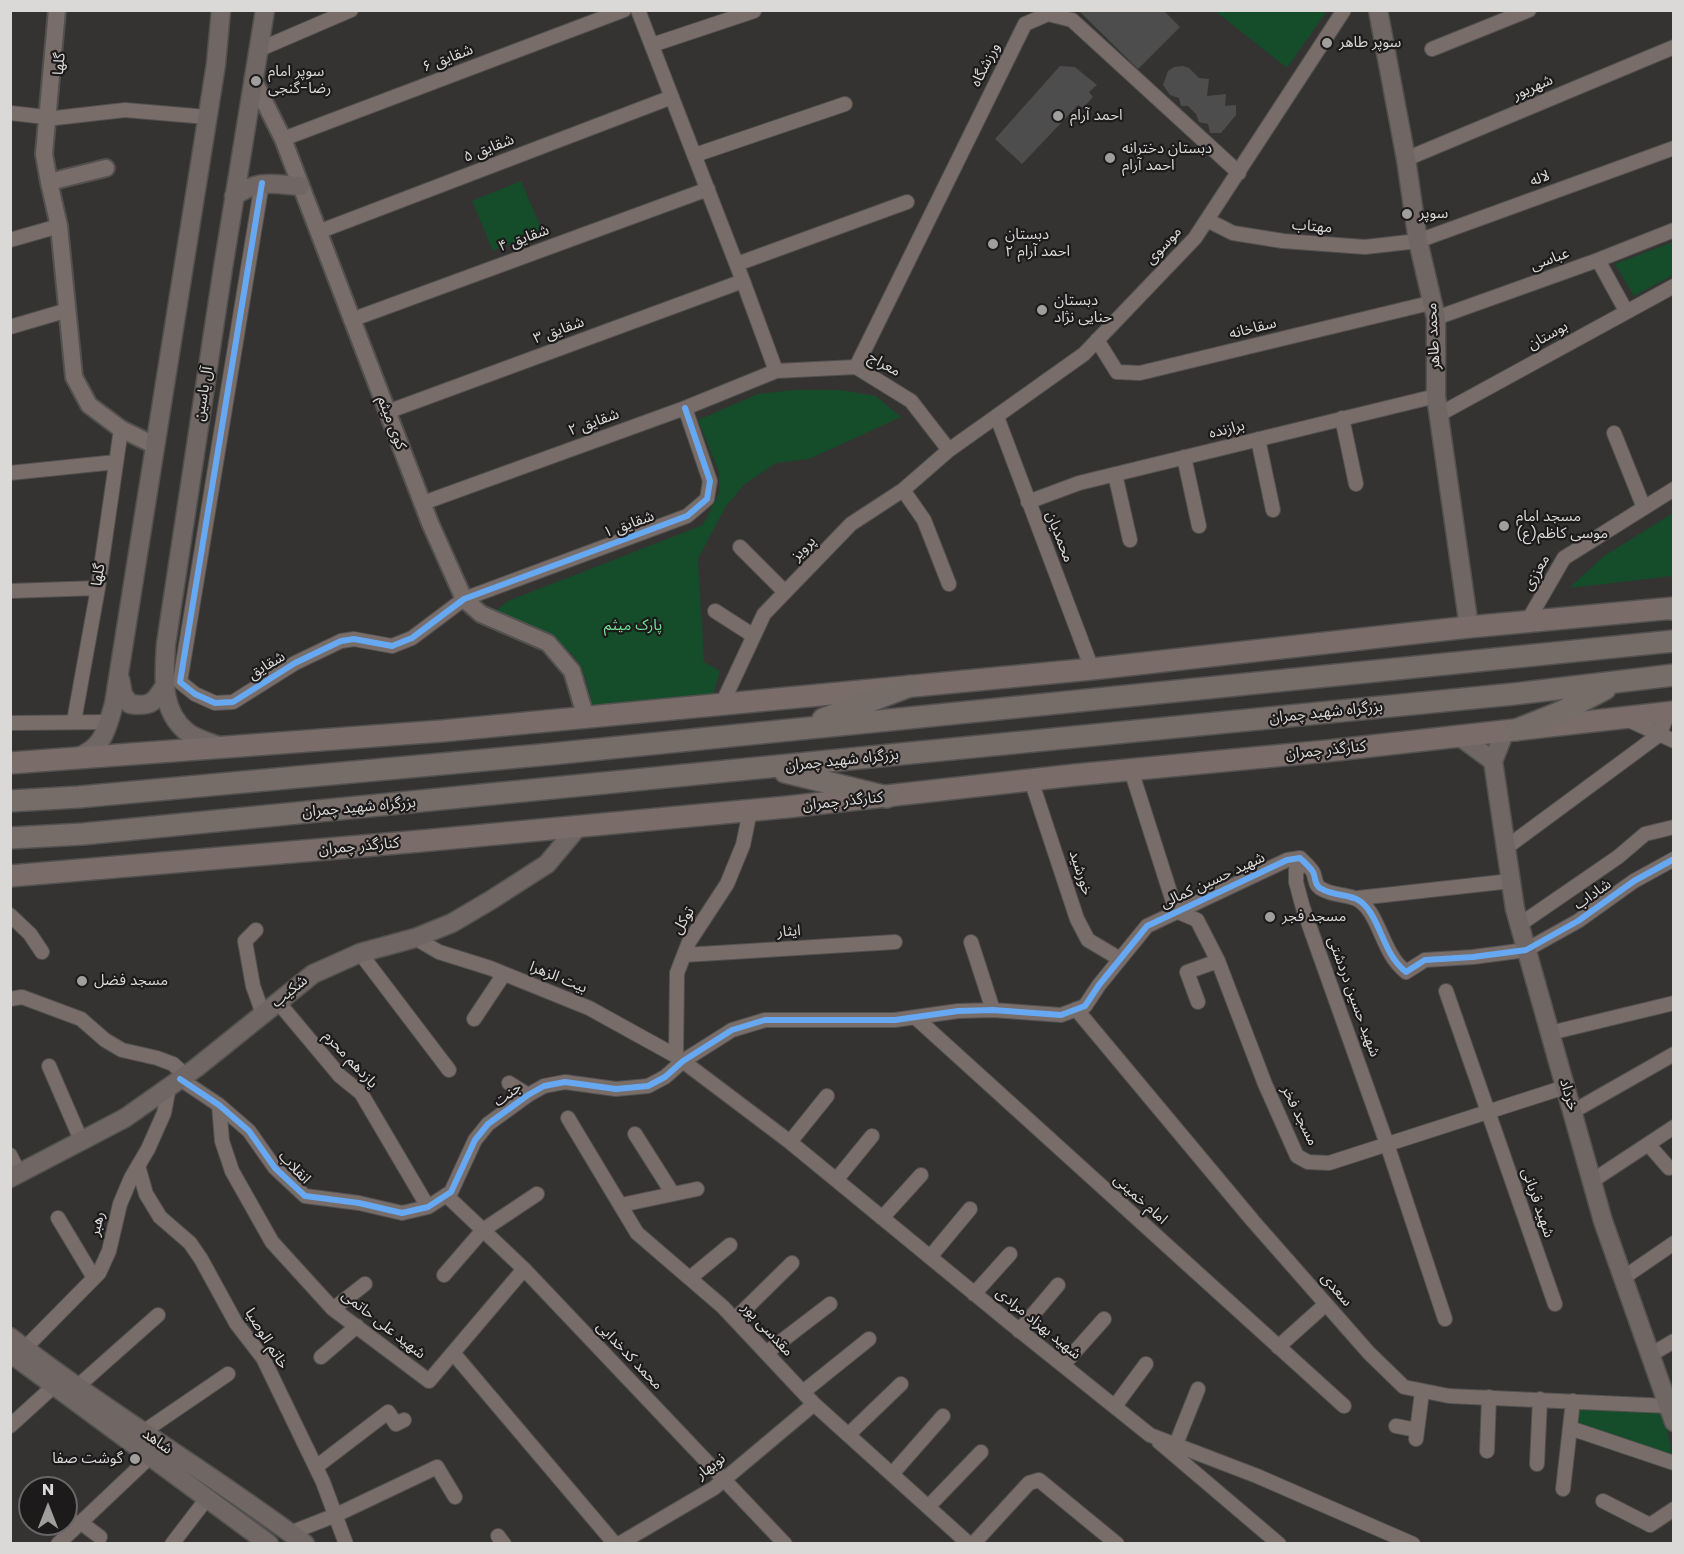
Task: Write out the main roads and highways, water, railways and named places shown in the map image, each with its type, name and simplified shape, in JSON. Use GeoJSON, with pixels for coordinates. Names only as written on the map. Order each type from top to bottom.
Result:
{"type":"FeatureCollection","features":[{"type":"Feature","properties":{"kind":"highway"},"geometry":{"type":"LineString","coordinates":[[10,801],[79,797],[551,754],[1674,641]]}},
{"type":"Feature","properties":{"kind":"highway","name":"بزرگراه شهید چمران"},"geometry":{"type":"LineString","coordinates":[[10,838],[83,834],[770,768],[1525,693],[1674,675]]}},
{"type":"Feature","properties":{"kind":"highway"},"geometry":{"type":"LineString","coordinates":[[1510,731],[1561,712],[1620,681]]}},
{"type":"Feature","properties":{"kind":"highway"},"geometry":{"type":"LineString","coordinates":[[794,730],[910,686]]}},
{"type":"Feature","properties":{"kind":"highway"},"geometry":{"type":"LineString","coordinates":[[770,768],[887,797]]}},
{"type":"Feature","properties":{"kind":"main road"},"geometry":{"type":"LineString","coordinates":[[75,758],[91,752],[106,731],[114,704],[216,64],[221,10]]}},
{"type":"Feature","properties":{"kind":"main road","name":"آل یاسین"},"geometry":{"type":"LineString","coordinates":[[224,748],[189,733],[173,717],[172,684],[166,644],[234,196],[265,10]]}},
{"type":"Feature","properties":{"kind":"main road","name":"محمد طاهر"},"geometry":{"type":"LineString","coordinates":[[1378,10],[1406,159],[1418,241],[1435,310],[1438,415],[1469,627]]}},
{"type":"Feature","properties":{"kind":"main road"},"geometry":{"type":"LineString","coordinates":[[234,196],[248,186],[262,183],[300,186]]}},
{"type":"Feature","properties":{"kind":"main road"},"geometry":{"type":"LineString","coordinates":[[10,763],[586,718],[1092,669],[1469,627],[1672,609]]}},
{"type":"Feature","properties":{"kind":"main road"},"geometry":{"type":"LineString","coordinates":[[119,674],[123,695],[130,704],[144,706],[156,700],[172,684]]}},
{"type":"Feature","properties":{"kind":"main road","name":"کنارگذر چمران"},"geometry":{"type":"LineString","coordinates":[[10,876],[750,811],[1671,712]]}},
{"type":"Feature","properties":{"kind":"main road"},"geometry":{"type":"LineString","coordinates":[[1459,736],[1493,761],[1510,731]]}},
{"type":"Feature","properties":{"kind":"main road","name":"خرداد"},"geometry":{"type":"LineString","coordinates":[[1493,761],[1515,909],[1526,950],[1603,1221],[1671,1414]]}},
{"type":"Feature","properties":{"kind":"main road","name":"شکیب"},"geometry":{"type":"LineString","coordinates":[[15,1176],[125,1118],[178,1081],[313,974],[360,953],[416,938],[452,923],[547,864],[578,827]]}},
{"type":"Feature","properties":{"kind":"main road","name":"شاهد"},"geometry":{"type":"LineString","coordinates":[[10,1337],[18,1350],[55,1385],[269,1544]]}},
{"type":"Feature","properties":{"kind":"main road","name":"شاهد"},"geometry":{"type":"LineString","coordinates":[[18,1350],[78,1386],[297,1538]]}},
{"type":"Feature","properties":{"kind":"place","name":"سوپر طاهر"},"geometry":{"type":"Point","coordinates":[1327,43]}},
{"type":"Feature","properties":{"kind":"place","name":"سوپر امام رضا-گنجی"},"geometry":{"type":"Point","coordinates":[256,81]}},
{"type":"Feature","properties":{"kind":"place","name":"احمد آرام"},"geometry":{"type":"Point","coordinates":[1058,116]}},
{"type":"Feature","properties":{"kind":"place","name":"دبستان دخترانه احمد آرام"},"geometry":{"type":"Point","coordinates":[1110,158]}},
{"type":"Feature","properties":{"kind":"place","name":"سوپر"},"geometry":{"type":"Point","coordinates":[1407,214]}},
{"type":"Feature","properties":{"kind":"place","name":"دبستان احمد آرام ۲"},"geometry":{"type":"Point","coordinates":[993,244]}},
{"type":"Feature","properties":{"kind":"place","name":"دبستان حنایی نژاد"},"geometry":{"type":"Point","coordinates":[1042,310]}},
{"type":"Feature","properties":{"kind":"place","name":"مسجد امام موسی کاظم(ع)"},"geometry":{"type":"Point","coordinates":[1504,526]}},
{"type":"Feature","properties":{"kind":"place","name":"مسجد فجر"},"geometry":{"type":"Point","coordinates":[1270,917]}},
{"type":"Feature","properties":{"kind":"place","name":"مسجد فضل"},"geometry":{"type":"Point","coordinates":[82,981]}},
{"type":"Feature","properties":{"kind":"place","name":"گوشت صفا"},"geometry":{"type":"Point","coordinates":[135,1459]}},
{"type":"Feature","properties":{"kind":"park label","name":"پارک میثم"},"geometry":{"type":"Point","coordinates":[633,626]}}]}
